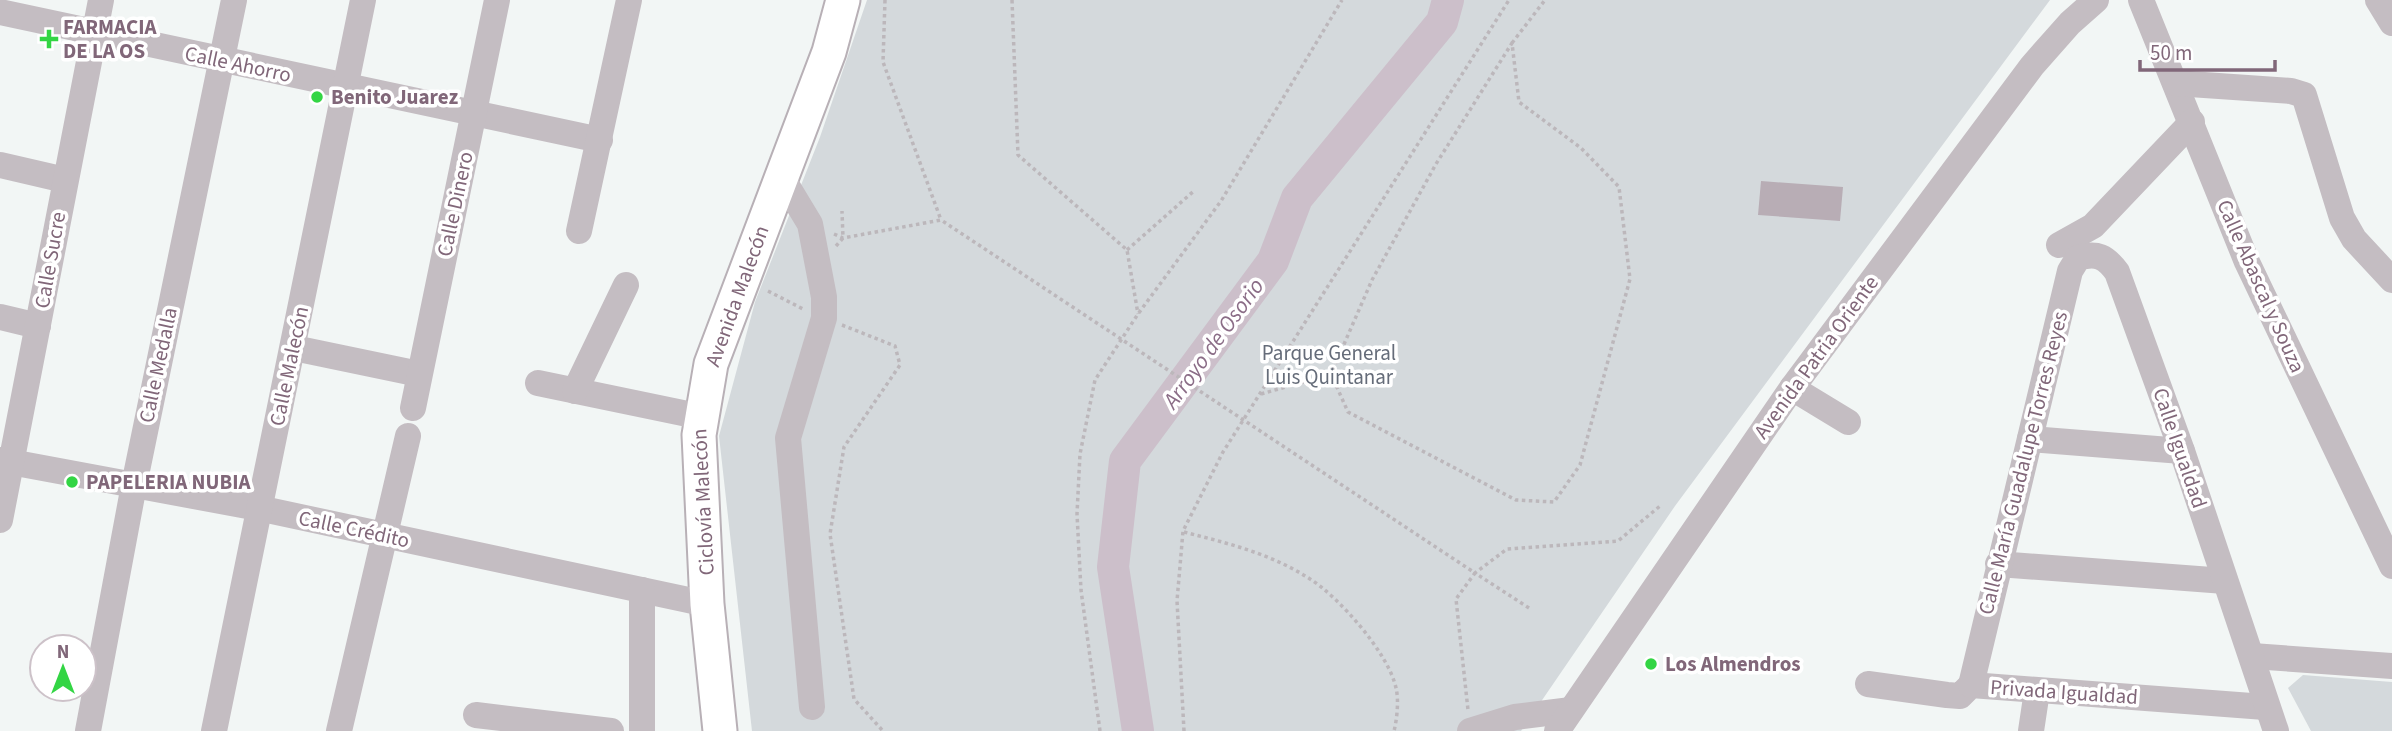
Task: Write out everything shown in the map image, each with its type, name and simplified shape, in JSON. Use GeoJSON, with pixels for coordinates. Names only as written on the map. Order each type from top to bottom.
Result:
{"type":"FeatureCollection","features":[{"type":"Feature","properties":{"kind":"main road","name":"Avenida Malecón"},"geometry":{"type":"LineString","coordinates":[[720,731],[707,604],[699,435],[702,417],[711,364],[829,52],[843,0]]}},
{"type":"Feature","properties":{"kind":"street","name":"Calle Sucre"},"geometry":{"type":"LineString","coordinates":[[0,520],[6,461],[38,326],[101,0]]}},
{"type":"Feature","properties":{"kind":"street","name":"Calle Medalla"},"geometry":{"type":"LineString","coordinates":[[88,731],[134,485],[233,0]]}},
{"type":"Feature","properties":{"kind":"street","name":"Calle Malecón"},"geometry":{"type":"LineString","coordinates":[[214,731],[363,0]]}},
{"type":"Feature","properties":{"kind":"street","name":"Calle Dinero"},"geometry":{"type":"LineString","coordinates":[[413,408],[498,0]]}},
{"type":"Feature","properties":{"kind":"street"},"geometry":{"type":"LineString","coordinates":[[579,231],[629,0]]}},
{"type":"Feature","properties":{"kind":"street","name":"Avenida Patria Oriente"},"geometry":{"type":"LineString","coordinates":[[1564,721],[1792,388],[2032,66],[2070,23],[2096,0]]}},
{"type":"Feature","properties":{"kind":"street","name":"Calle Abascal y Souza"},"geometry":{"type":"LineString","coordinates":[[2141,0],[2247,262],[2392,566]]}},
{"type":"Feature","properties":{"kind":"street"},"geometry":{"type":"LineString","coordinates":[[2378,0],[2392,23]]}},
{"type":"Feature","properties":{"kind":"street","name":"Calle Ahorro"},"geometry":{"type":"LineString","coordinates":[[0,12],[600,140]]}},
{"type":"Feature","properties":{"kind":"street"},"geometry":{"type":"LineString","coordinates":[[2175,83],[2291,91],[2304,95],[2343,218],[2354,239],[2392,280]]}},
{"type":"Feature","properties":{"kind":"street"},"geometry":{"type":"LineString","coordinates":[[2059,245],[2093,226],[2192,122]]}},
{"type":"Feature","properties":{"kind":"street"},"geometry":{"type":"LineString","coordinates":[[0,165],[65,180]]}},
{"type":"Feature","properties":{"kind":"street"},"geometry":{"type":"LineString","coordinates":[[781,176],[810,224],[822,287],[824,318],[788,438],[812,707]]}},
{"type":"Feature","properties":{"kind":"street","name":"Calle María Guadalupe Torres Reyes"},"geometry":{"type":"LineString","coordinates":[[1971,685],[2070,271],[2078,258],[2092,254]]}},
{"type":"Feature","properties":{"kind":"street","name":"Calle Igualdad"},"geometry":{"type":"LineString","coordinates":[[2092,254],[2107,259],[2117,272],[2182,451],[2271,719]]}},
{"type":"Feature","properties":{"kind":"street"},"geometry":{"type":"LineString","coordinates":[[575,391],[626,285]]}},
{"type":"Feature","properties":{"kind":"street"},"geometry":{"type":"LineString","coordinates":[[0,317],[38,326]]}},
{"type":"Feature","properties":{"kind":"street"},"geometry":{"type":"LineString","coordinates":[[293,348],[419,374]]}},
{"type":"Feature","properties":{"kind":"street"},"geometry":{"type":"LineString","coordinates":[[538,383],[702,417]]}},
{"type":"Feature","properties":{"kind":"street"},"geometry":{"type":"LineString","coordinates":[[1792,388],[1848,422]]}},
{"type":"Feature","properties":{"kind":"street"},"geometry":{"type":"LineString","coordinates":[[339,731],[408,436]]}},
{"type":"Feature","properties":{"kind":"street"},"geometry":{"type":"LineString","coordinates":[[2030,439],[2182,451]]}},
{"type":"Feature","properties":{"kind":"street","name":"Calle Crédito"},"geometry":{"type":"LineString","coordinates":[[6,461],[258,508],[707,604]]}},
{"type":"Feature","properties":{"kind":"street"},"geometry":{"type":"LineString","coordinates":[[1998,564],[2225,581]]}},
{"type":"Feature","properties":{"kind":"street"},"geometry":{"type":"LineString","coordinates":[[642,590],[642,731]]}},
{"type":"Feature","properties":{"kind":"street"},"geometry":{"type":"LineString","coordinates":[[2252,656],[2392,666]]}},
{"type":"Feature","properties":{"kind":"street","name":"Privada Igualdad"},"geometry":{"type":"LineString","coordinates":[[1868,684],[1959,696],[1971,685],[2271,719]]}},
{"type":"Feature","properties":{"kind":"street"},"geometry":{"type":"LineString","coordinates":[[2031,731],[2037,691]]}},
{"type":"Feature","properties":{"kind":"street"},"geometry":{"type":"LineString","coordinates":[[476,715],[611,731]]}},
{"type":"Feature","properties":{"kind":"street"},"geometry":{"type":"LineString","coordinates":[[1470,730],[1515,717],[1564,721]]}},
{"type":"Feature","properties":{"kind":"path"},"geometry":{"type":"LineString","coordinates":[[885,0],[883,62],[940,220],[1529,608]]}},
{"type":"Feature","properties":{"kind":"path"},"geometry":{"type":"LineString","coordinates":[[1012,0],[1018,155],[1127,250],[1138,314]]}},
{"type":"Feature","properties":{"kind":"path"},"geometry":{"type":"LineString","coordinates":[[1100,731],[1081,590],[1077,514],[1080,454],[1095,380],[1138,314],[1221,201],[1342,0]]}},
{"type":"Feature","properties":{"kind":"path"},"geometry":{"type":"LineString","coordinates":[[1184,731],[1177,601],[1183,531],[1203,486],[1509,0]]}},
{"type":"Feature","properties":{"kind":"path"},"geometry":{"type":"LineString","coordinates":[[1512,43],[1519,102],[1581,148],[1619,187],[1630,279],[1580,465],[1554,502],[1516,500],[1348,412],[1331,374],[1372,280],[1436,164],[1512,43],[1545,0]]}},
{"type":"Feature","properties":{"kind":"path"},"geometry":{"type":"LineString","coordinates":[[1127,250],[1195,190]]}},
{"type":"Feature","properties":{"kind":"path"},"geometry":{"type":"LineString","coordinates":[[842,211],[843,238],[940,220]]}},
{"type":"Feature","properties":{"kind":"path"},"geometry":{"type":"LineString","coordinates":[[768,291],[824,318],[895,346],[900,365],[844,447],[830,534],[855,699],[883,731]]}},
{"type":"Feature","properties":{"kind":"path"},"geometry":{"type":"LineString","coordinates":[[1261,394],[1331,374]]}},
{"type":"Feature","properties":{"kind":"path"},"geometry":{"type":"LineString","coordinates":[[1470,730],[1456,599],[1475,573],[1507,549],[1618,541],[1660,506]]}},
{"type":"Feature","properties":{"kind":"path"},"geometry":{"type":"LineString","coordinates":[[1183,531],[1243,547],[1311,579],[1377,646],[1396,688],[1394,731]]}},
{"type":"Feature","properties":{"kind":"green space","name":"Parque General Luis Quintanar"},"geometry":{"type":"Polygon","coordinates":[[[867,0],[2050,0],[1675,506],[1521,731],[752,731],[719,436],[755,302],[820,137],[867,0]]]}},
{"type":"Feature","properties":{"kind":"green space"},"geometry":{"type":"Polygon","coordinates":[[[2303,675],[2392,682],[2392,731],[2311,731],[2288,688],[2303,675]]]}},
{"type":"Feature","properties":{"kind":"building"},"geometry":{"type":"Polygon","coordinates":[[[1761,181],[1843,187],[1840,221],[1758,215],[1761,181]]]}},
{"type":"Feature","properties":{"kind":"waterway","name":"Arroyo de Osorio"},"geometry":{"type":"LineString","coordinates":[[1138,731],[1113,567],[1125,461],[1273,261],[1297,198],[1442,22],[1448,0]]}},
{"type":"Feature","properties":{"kind":"place","name":"FARMACIA DE LA OS"},"geometry":{"type":"Point","coordinates":[49,39]}},
{"type":"Feature","properties":{"kind":"place","name":"Benito Juarez"},"geometry":{"type":"Point","coordinates":[317,97]}},
{"type":"Feature","properties":{"kind":"place","name":"PAPELERIA NUBIA"},"geometry":{"type":"Point","coordinates":[72,482]}},
{"type":"Feature","properties":{"kind":"place","name":"Los Almendros"},"geometry":{"type":"Point","coordinates":[1651,664]}}]}
